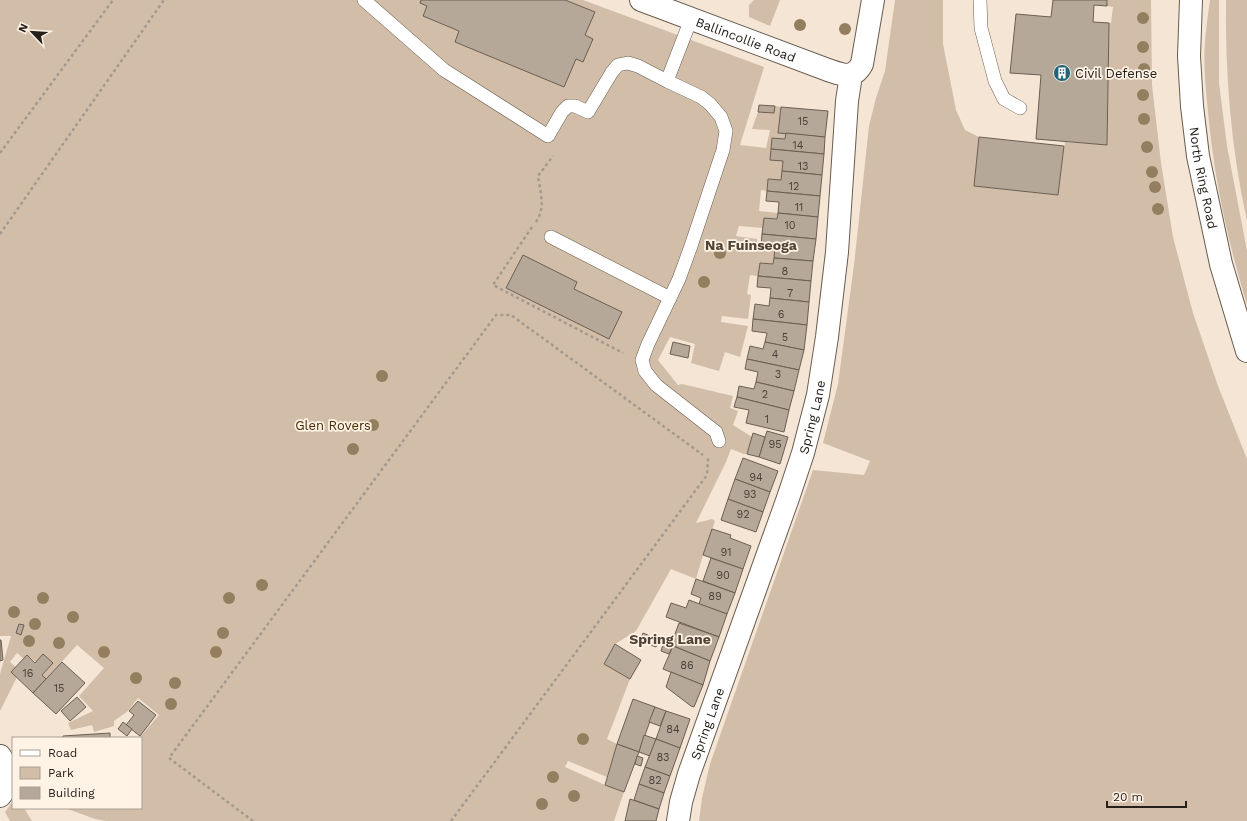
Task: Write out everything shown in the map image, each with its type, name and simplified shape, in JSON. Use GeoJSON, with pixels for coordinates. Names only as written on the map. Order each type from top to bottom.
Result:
{"type":"FeatureCollection","features":[{"type":"Feature","properties":{"kind":"street","name":"Ballincollie Road"},"geometry":{"type":"LineString","coordinates":[[641,0],[828,70],[851,75]]}},
{"type":"Feature","properties":{"kind":"street","name":"Spring Lane"},"geometry":{"type":"LineString","coordinates":[[678,821],[680,802],[689,774],[788,498],[803,452],[818,395],[827,338],[837,252],[847,101],[851,75],[858,71],[862,64],[873,0]]}},
{"type":"Feature","properties":{"kind":"street","name":"North Ring Road"},"geometry":{"type":"LineString","coordinates":[[1190,0],[1189,56],[1192,106],[1198,156],[1221,264],[1247,350]]}},
{"type":"Feature","properties":{"kind":"street"},"geometry":{"type":"LineString","coordinates":[[0,756],[6,764],[8,782],[0,796]]}},
{"type":"Feature","properties":{"kind":"lane"},"geometry":{"type":"LineString","coordinates":[[364,0],[444,70],[548,136],[562,112],[568,106],[575,106],[588,112],[612,72],[618,65],[628,63],[638,66],[701,97],[710,104],[720,117],[726,131],[723,150],[679,279],[642,360],[645,371],[656,385],[716,432],[719,441]]}},
{"type":"Feature","properties":{"kind":"lane"},"geometry":{"type":"LineString","coordinates":[[980,0],[980,28],[994,81],[1004,99],[1020,108]]}},
{"type":"Feature","properties":{"kind":"lane"},"geometry":{"type":"LineString","coordinates":[[668,81],[692,19]]}},
{"type":"Feature","properties":{"kind":"lane"},"geometry":{"type":"LineString","coordinates":[[551,237],[670,298]]}},
{"type":"Feature","properties":{"kind":"path"},"geometry":{"type":"LineString","coordinates":[[0,153],[113,0]]}},
{"type":"Feature","properties":{"kind":"path"},"geometry":{"type":"LineString","coordinates":[[0,234],[164,0]]}},
{"type":"Feature","properties":{"kind":"path"},"geometry":{"type":"LineString","coordinates":[[554,154],[538,176],[542,209],[539,218],[493,285],[606,345],[642,360]]}},
{"type":"Feature","properties":{"kind":"path"},"geometry":{"type":"LineString","coordinates":[[253,821],[169,758],[496,315],[511,315],[708,459],[707,475],[451,821]]}},
{"type":"Feature","properties":{"kind":"green space","name":"Glen Rovers"},"geometry":{"type":"Polygon","coordinates":[[[0,0],[583,0],[764,67],[740,145],[766,148],[770,130],[752,129],[758,112],[774,113],[775,106],[781,107],[778,133],[786,133],[785,139],[772,138],[770,160],[783,161],[781,180],[768,179],[767,191],[761,190],[759,211],[778,213],[777,219],[763,228],[739,226],[736,236],[757,239],[757,246],[775,247],[773,264],[760,263],[758,276],[750,275],[747,294],[751,295],[748,319],[722,316],[721,322],[748,326],[740,357],[725,352],[719,371],[691,363],[695,344],[670,337],[658,360],[678,385],[682,384],[733,396],[730,408],[738,411],[733,425],[752,437],[747,454],[731,449],[696,523],[712,519],[715,521],[696,579],[671,569],[636,631],[615,644],[604,664],[630,679],[607,739],[617,744],[607,777],[568,761],[565,767],[624,792],[614,821],[106,821],[95,819],[68,809],[142,809],[142,737],[140,737],[159,715],[138,698],[128,711],[114,721],[114,726],[94,732],[92,725],[71,730],[68,723],[93,711],[79,696],[104,668],[77,645],[46,679],[42,675],[43,655],[36,662],[27,655],[24,659],[17,653],[10,662],[16,667],[17,677],[0,711],[0,674],[11,636],[0,636],[0,0]]]}},
{"type":"Feature","properties":{"kind":"green space"},"geometry":{"type":"Polygon","coordinates":[[[754,0],[780,0],[770,26],[749,17],[749,5],[754,0]]]}},
{"type":"Feature","properties":{"kind":"green space"},"geometry":{"type":"Polygon","coordinates":[[[895,0],[943,0],[943,44],[956,110],[965,130],[979,137],[974,186],[1058,195],[1065,142],[1107,145],[1109,23],[1111,23],[1113,7],[1107,6],[1107,0],[1151,0],[1152,85],[1161,163],[1173,237],[1193,313],[1218,386],[1247,459],[1247,821],[699,821],[702,798],[710,764],[813,470],[864,475],[870,461],[823,443],[838,384],[854,265],[869,126],[885,71],[895,0]]]}},
{"type":"Feature","properties":{"kind":"green space"},"geometry":{"type":"Polygon","coordinates":[[[1210,0],[1219,0],[1219,83],[1227,146],[1247,251],[1247,305],[1223,210],[1211,137],[1204,59],[1205,37],[1210,0]]]}},
{"type":"Feature","properties":{"kind":"green space"},"geometry":{"type":"Polygon","coordinates":[[[1226,0],[1247,0],[1247,221],[1241,194],[1230,111],[1226,0]]]}},
{"type":"Feature","properties":{"kind":"green space"},"geometry":{"type":"Polygon","coordinates":[[[12,802],[12,809],[25,809],[32,821],[10,821],[5,812],[12,802]]]}},
{"type":"Feature","properties":{"kind":"building"},"geometry":{"type":"Polygon","coordinates":[[[421,0],[565,0],[595,12],[585,35],[593,39],[583,62],[576,59],[564,87],[455,42],[459,31],[423,16],[427,6],[420,3],[421,0]]]}},
{"type":"Feature","properties":{"kind":"building","name":"Civil Defense"},"geometry":{"type":"Polygon","coordinates":[[[1053,0],[1107,0],[1107,6],[1094,5],[1093,22],[1109,23],[1107,145],[1036,139],[1041,75],[1010,73],[1016,14],[1051,17],[1053,0]]]}},
{"type":"Feature","properties":{"kind":"building"},"geometry":{"type":"Polygon","coordinates":[[[759,105],[775,106],[774,113],[758,112],[759,105]]]}},
{"type":"Feature","properties":{"kind":"building"},"geometry":{"type":"Polygon","coordinates":[[[781,107],[828,111],[825,137],[778,133],[781,107]]]}},
{"type":"Feature","properties":{"kind":"building"},"geometry":{"type":"Polygon","coordinates":[[[786,133],[825,137],[824,154],[771,149],[772,138],[785,139],[786,133]]]}},
{"type":"Feature","properties":{"kind":"building"},"geometry":{"type":"Polygon","coordinates":[[[979,137],[1064,146],[1058,195],[974,186],[979,137]]]}},
{"type":"Feature","properties":{"kind":"building"},"geometry":{"type":"Polygon","coordinates":[[[771,149],[824,154],[822,175],[782,171],[783,161],[770,160],[771,149]]]}},
{"type":"Feature","properties":{"kind":"building"},"geometry":{"type":"Polygon","coordinates":[[[782,171],[822,175],[820,196],[767,191],[768,179],[781,180],[782,171]]]}},
{"type":"Feature","properties":{"kind":"building"},"geometry":{"type":"Polygon","coordinates":[[[767,191],[820,196],[818,217],[778,213],[779,202],[766,201],[767,191]]]}},
{"type":"Feature","properties":{"kind":"building"},"geometry":{"type":"Polygon","coordinates":[[[778,213],[818,217],[816,239],[762,234],[764,218],[777,219],[778,213]]]}},
{"type":"Feature","properties":{"kind":"building"},"geometry":{"type":"Polygon","coordinates":[[[762,234],[816,239],[813,261],[774,258],[775,247],[761,246],[762,234]]]}},
{"type":"Feature","properties":{"kind":"building"},"geometry":{"type":"Polygon","coordinates":[[[523,255],[577,282],[574,289],[622,312],[609,339],[506,288],[523,255]]]}},
{"type":"Feature","properties":{"kind":"building"},"geometry":{"type":"Polygon","coordinates":[[[774,258],[813,261],[811,281],[758,276],[760,263],[773,264],[774,258]]]}},
{"type":"Feature","properties":{"kind":"building"},"geometry":{"type":"Polygon","coordinates":[[[758,276],[811,281],[809,302],[770,298],[771,288],[757,287],[758,276]]]}},
{"type":"Feature","properties":{"kind":"building"},"geometry":{"type":"Polygon","coordinates":[[[770,298],[809,302],[807,325],[753,319],[755,304],[769,306],[770,298]]]}},
{"type":"Feature","properties":{"kind":"building"},"geometry":{"type":"Polygon","coordinates":[[[753,319],[807,325],[804,350],[765,342],[767,333],[752,331],[753,319]]]}},
{"type":"Feature","properties":{"kind":"building"},"geometry":{"type":"Polygon","coordinates":[[[673,342],[690,346],[688,358],[670,354],[673,342]]]}},
{"type":"Feature","properties":{"kind":"building"},"geometry":{"type":"Polygon","coordinates":[[[765,342],[804,350],[799,370],[747,359],[750,346],[763,349],[765,342]]]}},
{"type":"Feature","properties":{"kind":"building"},"geometry":{"type":"Polygon","coordinates":[[[747,359],[799,370],[794,391],[756,382],[758,372],[745,369],[747,359]]]}},
{"type":"Feature","properties":{"kind":"building"},"geometry":{"type":"Polygon","coordinates":[[[756,382],[794,391],[789,410],[737,397],[739,386],[754,389],[756,382]]]}},
{"type":"Feature","properties":{"kind":"building"},"geometry":{"type":"Polygon","coordinates":[[[737,397],[789,410],[784,432],[746,423],[749,410],[734,407],[737,397]]]}},
{"type":"Feature","properties":{"kind":"building"},"geometry":{"type":"Polygon","coordinates":[[[767,431],[788,437],[780,464],[759,457],[767,431]]]}},
{"type":"Feature","properties":{"kind":"building"},"geometry":{"type":"Polygon","coordinates":[[[753,433],[765,437],[759,457],[747,454],[753,433]]]}},
{"type":"Feature","properties":{"kind":"building"},"geometry":{"type":"Polygon","coordinates":[[[743,458],[778,471],[770,492],[735,479],[743,458]]]}},
{"type":"Feature","properties":{"kind":"building"},"geometry":{"type":"Polygon","coordinates":[[[735,479],[770,492],[763,512],[728,499],[735,479]]]}},
{"type":"Feature","properties":{"kind":"building"},"geometry":{"type":"Polygon","coordinates":[[[728,499],[763,512],[756,532],[721,520],[728,499]]]}},
{"type":"Feature","properties":{"kind":"building"},"geometry":{"type":"Polygon","coordinates":[[[712,529],[731,535],[730,538],[751,546],[743,569],[703,555],[712,529]]]}},
{"type":"Feature","properties":{"kind":"building"},"geometry":{"type":"Polygon","coordinates":[[[711,558],[743,569],[735,593],[703,581],[711,558]]]}},
{"type":"Feature","properties":{"kind":"building"},"geometry":{"type":"Polygon","coordinates":[[[696,579],[735,593],[727,614],[699,604],[701,598],[691,594],[696,579]]]}},
{"type":"Feature","properties":{"kind":"building"},"geometry":{"type":"Polygon","coordinates":[[[689,600],[727,614],[719,637],[666,617],[671,603],[686,608],[689,600]]]}},
{"type":"Feature","properties":{"kind":"building"},"geometry":{"type":"Polygon","coordinates":[[[679,623],[719,637],[710,661],[671,645],[679,623]]]}},
{"type":"Feature","properties":{"kind":"building"},"geometry":{"type":"Polygon","coordinates":[[[19,624],[24,625],[21,635],[16,633],[19,624]]]}},
{"type":"Feature","properties":{"kind":"building"},"geometry":{"type":"Polygon","coordinates":[[[643,633],[659,640],[656,647],[640,641],[643,633]]]}},
{"type":"Feature","properties":{"kind":"building"},"geometry":{"type":"Polygon","coordinates":[[[0,640],[3,660],[0,661],[0,640]]]}},
{"type":"Feature","properties":{"kind":"building"},"geometry":{"type":"Polygon","coordinates":[[[664,642],[673,646],[669,654],[661,651],[664,642]]]}},
{"type":"Feature","properties":{"kind":"building"},"geometry":{"type":"Polygon","coordinates":[[[615,644],[641,660],[630,679],[604,664],[615,644]]]}},
{"type":"Feature","properties":{"kind":"building"},"geometry":{"type":"Polygon","coordinates":[[[673,646],[710,661],[703,685],[663,669],[673,646]]]}},
{"type":"Feature","properties":{"kind":"building"},"geometry":{"type":"Polygon","coordinates":[[[43,654],[53,663],[42,675],[46,679],[33,693],[11,672],[27,655],[35,663],[43,654]]]}},
{"type":"Feature","properties":{"kind":"building"},"geometry":{"type":"Polygon","coordinates":[[[62,662],[85,683],[56,714],[33,693],[62,662]]]}},
{"type":"Feature","properties":{"kind":"building"},"geometry":{"type":"Polygon","coordinates":[[[671,672],[703,685],[694,707],[666,687],[671,672]]]}},
{"type":"Feature","properties":{"kind":"building"},"geometry":{"type":"Polygon","coordinates":[[[77,697],[86,707],[70,721],[61,711],[77,697]]]}},
{"type":"Feature","properties":{"kind":"building"},"geometry":{"type":"Polygon","coordinates":[[[633,699],[655,707],[639,752],[617,744],[633,699]]]}},
{"type":"Feature","properties":{"kind":"building"},"geometry":{"type":"Polygon","coordinates":[[[138,701],[156,715],[140,736],[126,725],[134,715],[129,711],[138,701]]]}},
{"type":"Feature","properties":{"kind":"building"},"geometry":{"type":"Polygon","coordinates":[[[655,707],[666,711],[660,726],[649,722],[655,707]]]}},
{"type":"Feature","properties":{"kind":"building"},"geometry":{"type":"Polygon","coordinates":[[[666,711],[690,719],[680,748],[656,739],[666,711]]]}},
{"type":"Feature","properties":{"kind":"building"},"geometry":{"type":"Polygon","coordinates":[[[123,722],[132,729],[127,736],[118,729],[123,722]]]}},
{"type":"Feature","properties":{"kind":"building"},"geometry":{"type":"Polygon","coordinates":[[[110,733],[110,737],[63,736],[110,733]]]}},
{"type":"Feature","properties":{"kind":"building"},"geometry":{"type":"Polygon","coordinates":[[[644,735],[656,739],[650,756],[639,752],[644,735]]]}},
{"type":"Feature","properties":{"kind":"building"},"geometry":{"type":"Polygon","coordinates":[[[656,739],[680,748],[670,776],[645,767],[656,739]]]}},
{"type":"Feature","properties":{"kind":"building"},"geometry":{"type":"Polygon","coordinates":[[[617,744],[639,752],[624,792],[605,785],[617,744]]]}},
{"type":"Feature","properties":{"kind":"building"},"geometry":{"type":"Polygon","coordinates":[[[637,756],[643,758],[641,766],[635,764],[637,756]]]}},
{"type":"Feature","properties":{"kind":"building"},"geometry":{"type":"Polygon","coordinates":[[[645,767],[670,776],[664,793],[639,784],[645,767]]]}},
{"type":"Feature","properties":{"kind":"building"},"geometry":{"type":"Polygon","coordinates":[[[639,784],[664,793],[659,809],[634,800],[639,784]]]}},
{"type":"Feature","properties":{"kind":"building"},"geometry":{"type":"Polygon","coordinates":[[[630,799],[659,809],[656,821],[625,821],[630,799]]]}},
{"type":"Feature","properties":{"kind":"place","name":"Civil Defense"},"geometry":{"type":"Point","coordinates":[1062,73]}},
{"type":"Feature","properties":{"kind":"district","name":"Na Fuinseoga"},"geometry":{"type":"Point","coordinates":[751,245]}},
{"type":"Feature","properties":{"kind":"district","name":"Spring Lane"},"geometry":{"type":"Point","coordinates":[670,639]}}]}
